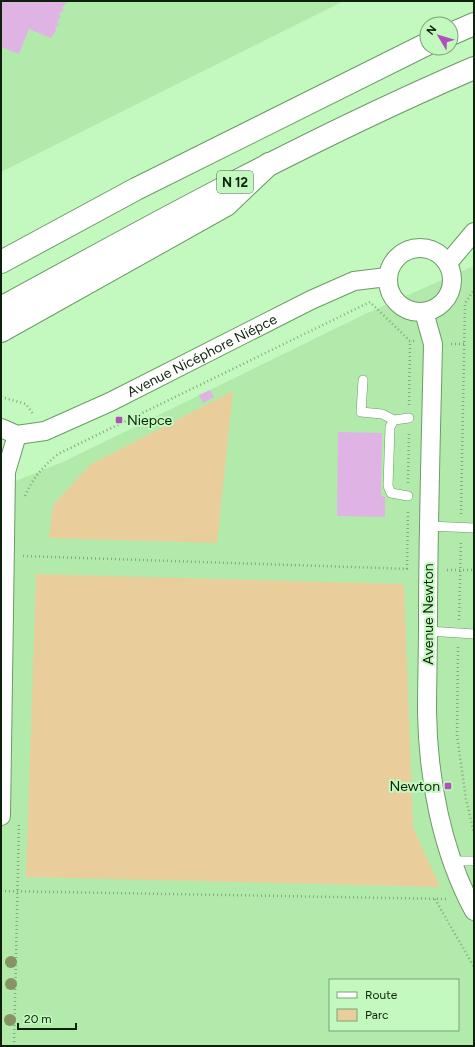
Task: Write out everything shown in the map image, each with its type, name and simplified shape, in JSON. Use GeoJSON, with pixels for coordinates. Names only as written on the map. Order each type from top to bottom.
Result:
{"type":"FeatureCollection","features":[{"type":"Feature","properties":{"kind":"highway"},"geometry":{"type":"LineString","coordinates":[[459,31],[474,24]]}},
{"type":"Feature","properties":{"kind":"highway","name":"N 12"},"geometry":{"type":"LineString","coordinates":[[1,262],[136,189],[419,48]]}},
{"type":"Feature","properties":{"kind":"highway","name":"N 12"},"geometry":{"type":"LineString","coordinates":[[1,308],[269,164],[474,68]]}},
{"type":"Feature","properties":{"kind":"highway"},"geometry":{"type":"LineString","coordinates":[[1,331],[226,205],[269,164]]}},
{"type":"Feature","properties":{"kind":"street"},"geometry":{"type":"LineString","coordinates":[[448,262],[474,232]]}},
{"type":"Feature","properties":{"kind":"street"},"geometry":{"type":"LineString","coordinates":[[423,247],[433,249],[448,262],[452,273],[452,283],[449,294],[439,306],[424,312],[406,309],[398,303],[388,287],[390,267],[395,258],[412,248],[423,247]]}},
{"type":"Feature","properties":{"kind":"street","name":"Avenue Nicéphore Niépce"},"geometry":{"type":"LineString","coordinates":[[9,431],[45,431],[110,402],[311,300],[354,281],[388,277]]}},
{"type":"Feature","properties":{"kind":"street","name":"Avenue Newton"},"geometry":{"type":"LineString","coordinates":[[424,312],[433,344],[428,570],[427,714],[431,763],[442,826],[453,861],[471,905]]}},
{"type":"Feature","properties":{"kind":"street"},"geometry":{"type":"LineString","coordinates":[[1,816],[14,556],[6,472],[9,431]]}},
{"type":"Feature","properties":{"kind":"lane"},"geometry":{"type":"LineString","coordinates":[[363,380],[361,412],[382,414],[394,420],[409,418]]}},
{"type":"Feature","properties":{"kind":"lane"},"geometry":{"type":"LineString","coordinates":[[394,420],[390,427],[388,486],[391,493],[408,496]]}},
{"type":"Feature","properties":{"kind":"lane"},"geometry":{"type":"LineString","coordinates":[[429,526],[474,528]]}},
{"type":"Feature","properties":{"kind":"lane"},"geometry":{"type":"LineString","coordinates":[[428,631],[474,634]]}},
{"type":"Feature","properties":{"kind":"lane"},"geometry":{"type":"LineString","coordinates":[[453,861],[474,861]]}},
{"type":"Feature","properties":{"kind":"path"},"geometry":{"type":"LineString","coordinates":[[474,290],[465,303],[457,736],[466,799],[474,832]]}},
{"type":"Feature","properties":{"kind":"path"},"geometry":{"type":"LineString","coordinates":[[25,497],[32,481],[40,469],[58,454],[370,302],[410,341],[433,344],[464,344]]}},
{"type":"Feature","properties":{"kind":"path"},"geometry":{"type":"LineString","coordinates":[[407,569],[410,341]]}},
{"type":"Feature","properties":{"kind":"path"},"geometry":{"type":"LineString","coordinates":[[14,556],[23,549]]}},
{"type":"Feature","properties":{"kind":"path"},"geometry":{"type":"LineString","coordinates":[[14,556],[23,564]]}},
{"type":"Feature","properties":{"kind":"path"},"geometry":{"type":"LineString","coordinates":[[14,556],[428,570],[474,570]]}},
{"type":"Feature","properties":{"kind":"path"},"geometry":{"type":"LineString","coordinates":[[14,1046],[19,820]]}},
{"type":"Feature","properties":{"kind":"path"},"geometry":{"type":"LineString","coordinates":[[1,891],[435,899],[471,905]]}},
{"type":"Feature","properties":{"kind":"path"},"geometry":{"type":"LineString","coordinates":[[435,899],[474,967]]}},
{"type":"Feature","properties":{"kind":"shaded area"},"geometry":{"type":"Polygon","coordinates":[[[1,1],[344,1],[1,172],[1,1]]]}},
{"type":"Feature","properties":{"kind":"shaded area"},"geometry":{"type":"Polygon","coordinates":[[[474,266],[474,1046],[1,1046],[1,487],[65,461],[365,314],[474,266]]]}},
{"type":"Feature","properties":{"kind":"green space"},"geometry":{"type":"Polygon","coordinates":[[[233,391],[217,543],[49,538],[53,505],[91,464],[233,391]]]}},
{"type":"Feature","properties":{"kind":"green space"},"geometry":{"type":"Polygon","coordinates":[[[36,574],[404,584],[413,827],[440,887],[26,877],[36,574]]]}},
{"type":"Feature","properties":{"kind":"building"},"geometry":{"type":"Polygon","coordinates":[[[1,1],[65,1],[67,3],[62,7],[64,10],[59,14],[61,17],[57,21],[59,25],[55,28],[56,31],[51,38],[29,29],[19,54],[1,47],[1,1]]]}},
{"type":"Feature","properties":{"kind":"building"},"geometry":{"type":"Polygon","coordinates":[[[210,390],[214,397],[203,403],[199,395],[210,390]]]}},
{"type":"Feature","properties":{"kind":"building"},"geometry":{"type":"Polygon","coordinates":[[[338,432],[382,433],[381,496],[385,497],[385,517],[337,516],[338,432]]]}},
{"type":"Feature","properties":{"kind":"place","name":"Niepce"},"geometry":{"type":"Point","coordinates":[119,420]}},
{"type":"Feature","properties":{"kind":"place","name":"Newton"},"geometry":{"type":"Point","coordinates":[448,786]}}]}
